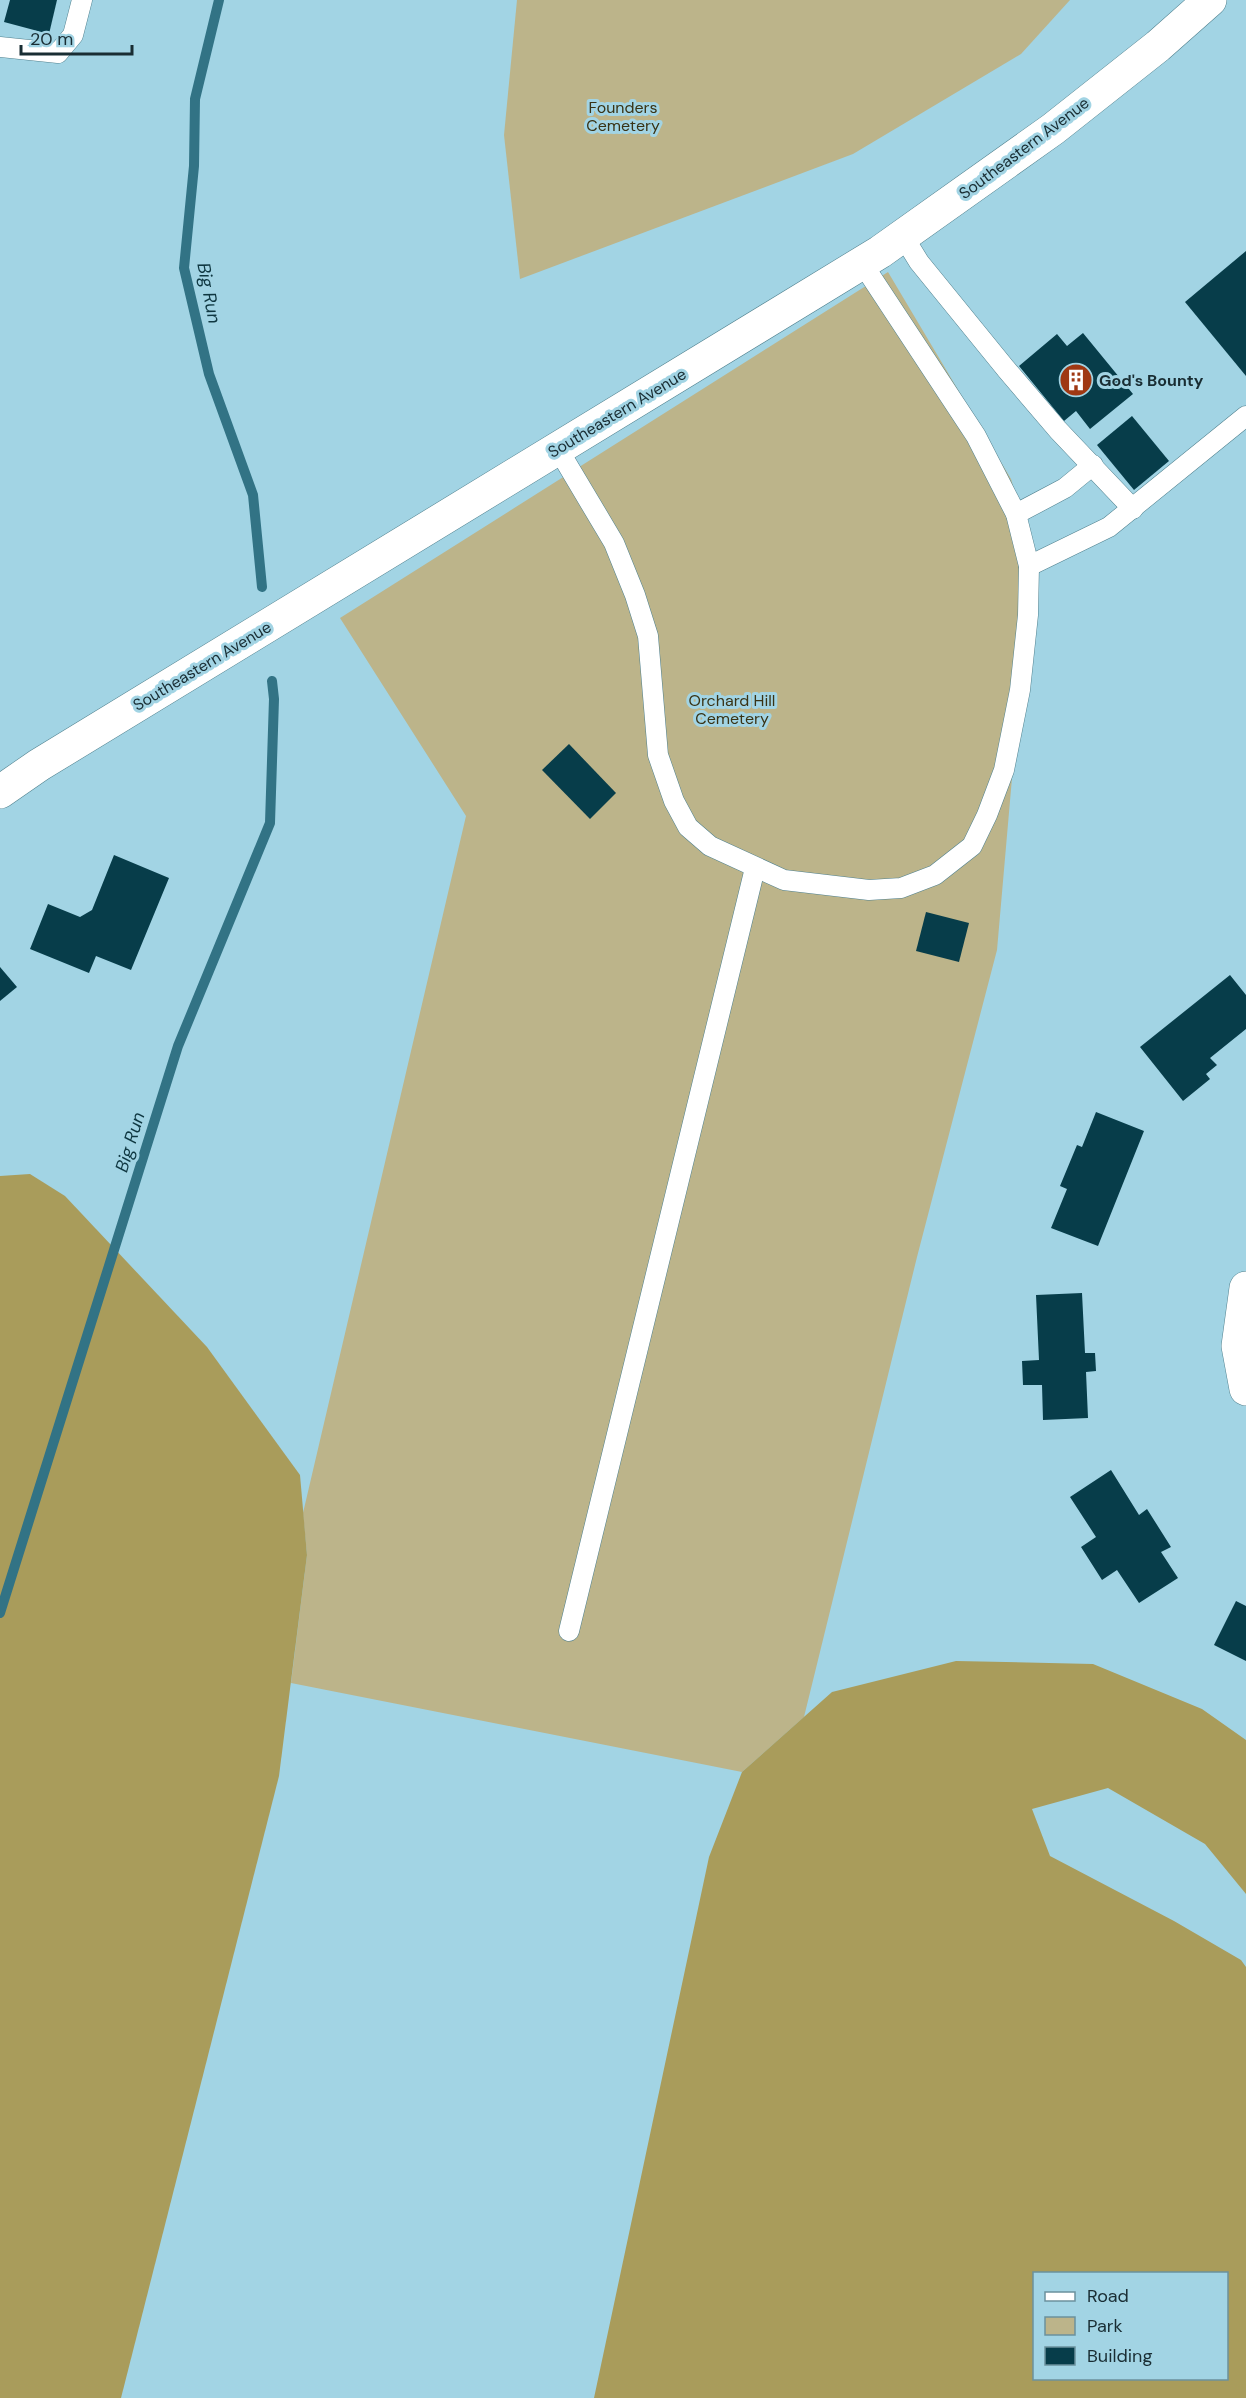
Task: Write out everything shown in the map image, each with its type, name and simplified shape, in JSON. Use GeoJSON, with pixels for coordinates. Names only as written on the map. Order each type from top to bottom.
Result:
{"type":"FeatureCollection","features":[{"type":"Feature","properties":{"kind":"street","name":"Southeastern Avenue"},"geometry":{"type":"LineString","coordinates":[[0,792],[39,765],[862,263],[1053,129],[1158,46],[1210,0]]}},
{"type":"Feature","properties":{"kind":"street"},"geometry":{"type":"LineString","coordinates":[[1246,1288],[1238,1346],[1246,1389]]}},
{"type":"Feature","properties":{"kind":"lane"},"geometry":{"type":"LineString","coordinates":[[0,47],[58,53],[73,35],[82,0]]}},
{"type":"Feature","properties":{"kind":"lane"},"geometry":{"type":"LineString","coordinates":[[903,236],[919,262],[1006,369],[1058,430],[1133,509]]}},
{"type":"Feature","properties":{"kind":"lane"},"geometry":{"type":"LineString","coordinates":[[558,449],[614,543],[635,595],[648,636],[658,755],[674,801],[688,827],[710,846],[784,880],[869,890],[901,888],[935,875],[972,846],[1004,770],[1020,690],[1028,615],[1029,566],[1016,514],[976,436],[862,263]]}},
{"type":"Feature","properties":{"kind":"lane"},"geometry":{"type":"LineString","coordinates":[[1029,566],[1109,527],[1246,416]]}},
{"type":"Feature","properties":{"kind":"lane"},"geometry":{"type":"LineString","coordinates":[[1016,514],[1065,488],[1093,465]]}},
{"type":"Feature","properties":{"kind":"lane"},"geometry":{"type":"LineString","coordinates":[[569,1631],[755,868]]}},
{"type":"Feature","properties":{"kind":"green space","name":"Founders Cemetery"},"geometry":{"type":"Polygon","coordinates":[[[517,0],[1070,0],[1021,54],[853,154],[520,279],[504,135],[517,0]]]}},
{"type":"Feature","properties":{"kind":"green space","name":"Orchard Hill Cemetery"},"geometry":{"type":"Polygon","coordinates":[[[888,272],[1011,479],[1036,563],[1038,616],[1012,778],[997,950],[917,1257],[804,1717],[742,1772],[291,1683],[307,1555],[303,1513],[466,816],[340,618],[888,272]]]}},
{"type":"Feature","properties":{"kind":"shaded area"},"geometry":{"type":"Polygon","coordinates":[[[30,1174],[65,1196],[207,1347],[300,1475],[307,1555],[279,1776],[121,2398],[0,2398],[0,1176],[30,1174]]]}},
{"type":"Feature","properties":{"kind":"shaded area"},"geometry":{"type":"Polygon","coordinates":[[[956,1661],[1093,1664],[1202,1709],[1246,1740],[1246,1894],[1205,1844],[1108,1788],[1032,1809],[1050,1856],[1174,1921],[1241,1960],[1246,1967],[1246,2398],[594,2398],[709,1857],[742,1772],[832,1692],[956,1661]]]}},
{"type":"Feature","properties":{"kind":"building"},"geometry":{"type":"Polygon","coordinates":[[[10,0],[57,0],[49,34],[4,22],[10,0]]]}},
{"type":"Feature","properties":{"kind":"building"},"geometry":{"type":"Polygon","coordinates":[[[1246,251],[1246,376],[1185,302],[1246,251]]]}},
{"type":"Feature","properties":{"kind":"building","name":"God's Bounty"},"geometry":{"type":"Polygon","coordinates":[[[1083,333],[1133,394],[1090,429],[1076,411],[1064,421],[1019,366],[1057,334],[1067,346],[1083,333]]]}},
{"type":"Feature","properties":{"kind":"building"},"geometry":{"type":"Polygon","coordinates":[[[1132,416],[1169,461],[1134,490],[1097,445],[1132,416]]]}},
{"type":"Feature","properties":{"kind":"building"},"geometry":{"type":"Polygon","coordinates":[[[569,744],[616,793],[590,819],[542,770],[569,744]]]}},
{"type":"Feature","properties":{"kind":"building"},"geometry":{"type":"Polygon","coordinates":[[[114,855],[169,878],[131,970],[96,956],[89,973],[30,949],[48,904],[80,917],[92,910],[114,855]]]}},
{"type":"Feature","properties":{"kind":"building"},"geometry":{"type":"Polygon","coordinates":[[[926,912],[969,923],[959,962],[916,951],[926,912]]]}},
{"type":"Feature","properties":{"kind":"building"},"geometry":{"type":"Polygon","coordinates":[[[0,967],[17,987],[0,1001],[0,967]]]}},
{"type":"Feature","properties":{"kind":"building"},"geometry":{"type":"Polygon","coordinates":[[[1230,975],[1246,995],[1246,1029],[1210,1058],[1217,1065],[1206,1074],[1210,1079],[1183,1101],[1140,1047],[1230,975]]]}},
{"type":"Feature","properties":{"kind":"building"},"geometry":{"type":"Polygon","coordinates":[[[1096,1112],[1144,1131],[1098,1246],[1051,1228],[1067,1189],[1060,1186],[1077,1145],[1082,1147],[1096,1112]]]}},
{"type":"Feature","properties":{"kind":"building"},"geometry":{"type":"Polygon","coordinates":[[[1082,1293],[1085,1353],[1095,1353],[1096,1371],[1086,1372],[1088,1418],[1043,1420],[1042,1385],[1023,1385],[1022,1361],[1039,1360],[1036,1295],[1082,1293]]]}},
{"type":"Feature","properties":{"kind":"building"},"geometry":{"type":"Polygon","coordinates":[[[1111,1470],[1139,1515],[1147,1509],[1171,1547],[1161,1552],[1178,1578],[1139,1603],[1117,1570],[1102,1580],[1081,1547],[1096,1537],[1070,1497],[1111,1470]]]}},
{"type":"Feature","properties":{"kind":"building"},"geometry":{"type":"Polygon","coordinates":[[[1236,1601],[1246,1606],[1246,1661],[1214,1645],[1236,1601]]]}},
{"type":"Feature","properties":{"kind":"waterway","name":"Big Run"},"geometry":{"type":"LineString","coordinates":[[219,0],[195,99],[194,166],[184,268],[209,374],[253,495],[262,587]]}},
{"type":"Feature","properties":{"kind":"waterway","name":"Big Run"},"geometry":{"type":"LineString","coordinates":[[0,1613],[178,1046],[270,823],[274,699],[272,681]]}},
{"type":"Feature","properties":{"kind":"place","name":"God's Bounty"},"geometry":{"type":"Point","coordinates":[1076,380]}}]}
